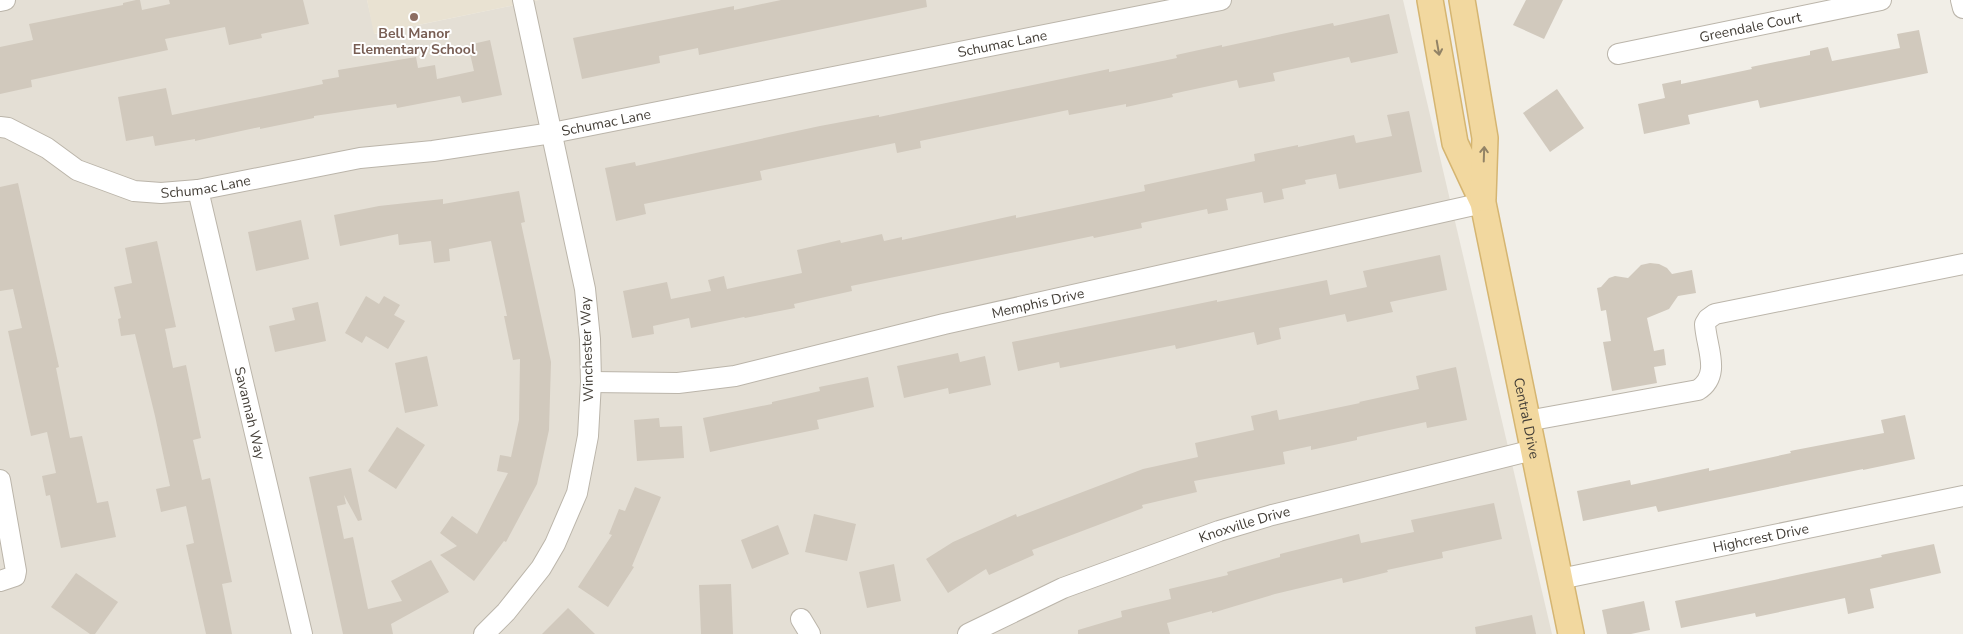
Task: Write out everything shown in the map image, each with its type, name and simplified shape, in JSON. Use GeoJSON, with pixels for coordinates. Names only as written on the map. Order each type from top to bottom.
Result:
{"type":"FeatureCollection","features":[{"type":"Feature","properties":{"kind":"main road","name":"Central Drive"},"geometry":{"type":"LineString","coordinates":[[1430,0],[1455,142],[1482,203],[1571,634]]}},
{"type":"Feature","properties":{"kind":"main road","name":"Central Drive"},"geometry":{"type":"LineString","coordinates":[[1462,0],[1485,138],[1482,203]]}},
{"type":"Feature","properties":{"kind":"street"},"geometry":{"type":"LineString","coordinates":[[0,1],[5,0]]}},
{"type":"Feature","properties":{"kind":"street","name":"Schumac Lane"},"geometry":{"type":"LineString","coordinates":[[0,127],[8,128],[47,148],[77,170],[134,191],[161,193],[198,190],[360,158],[552,133],[1221,0]]}},
{"type":"Feature","properties":{"kind":"street","name":"Greendale Court"},"geometry":{"type":"LineString","coordinates":[[1618,54],[1882,0]]}},
{"type":"Feature","properties":{"kind":"street"},"geometry":{"type":"LineString","coordinates":[[1961,0],[1963,8]]}},
{"type":"Feature","properties":{"kind":"street","name":"Winchester Way"},"geometry":{"type":"LineString","coordinates":[[484,634],[506,612],[541,568],[555,544],[577,493],[588,436],[591,382],[590,339],[585,289],[524,5]]}},
{"type":"Feature","properties":{"kind":"street","name":"Savannah Way"},"geometry":{"type":"LineString","coordinates":[[198,190],[302,634]]}},
{"type":"Feature","properties":{"kind":"street","name":"Memphis Drive"},"geometry":{"type":"LineString","coordinates":[[591,382],[678,383],[735,376],[944,324],[1482,203]]}},
{"type":"Feature","properties":{"kind":"street"},"geometry":{"type":"LineString","coordinates":[[1527,421],[1698,390],[1706,384],[1712,369],[1705,324],[1715,314],[1963,264]]}},
{"type":"Feature","properties":{"kind":"street","name":"Knoxville Drive"},"geometry":{"type":"LineString","coordinates":[[968,634],[1063,588],[1219,531],[1272,515],[1533,450]]}},
{"type":"Feature","properties":{"kind":"street"},"geometry":{"type":"LineString","coordinates":[[0,581],[15,576],[16,571],[2,488]]}},
{"type":"Feature","properties":{"kind":"street","name":"Highcrest Drive"},"geometry":{"type":"LineString","coordinates":[[1560,579],[1963,496]]}},
{"type":"Feature","properties":{"kind":"shaded area"},"geometry":{"type":"Polygon","coordinates":[[[0,0],[367,0],[375,34],[539,0],[1403,0],[1552,634],[0,634],[0,0]]]}},
{"type":"Feature","properties":{"kind":"shaded area","name":"Bell Manor Elementary School"},"geometry":{"type":"Polygon","coordinates":[[[367,0],[539,0],[374,34],[367,0]]]}},
{"type":"Feature","properties":{"kind":"building"},"geometry":{"type":"Polygon","coordinates":[[[140,0],[142,10],[170,4],[169,0],[303,0],[309,24],[261,34],[262,38],[229,45],[225,27],[165,39],[168,50],[31,80],[32,87],[0,94],[0,47],[33,40],[29,24],[123,5],[123,3],[140,0]]]}},
{"type":"Feature","properties":{"kind":"building"},"geometry":{"type":"Polygon","coordinates":[[[781,0],[926,0],[927,7],[699,55],[698,48],[659,56],[660,63],[582,79],[573,38],[734,6],[734,10],[781,0]]]}},
{"type":"Feature","properties":{"kind":"building"},"geometry":{"type":"Polygon","coordinates":[[[1526,0],[1563,0],[1544,39],[1513,25],[1526,0]]]}},
{"type":"Feature","properties":{"kind":"building"},"geometry":{"type":"Polygon","coordinates":[[[1389,14],[1398,53],[1351,63],[1349,57],[1273,73],[1275,81],[1239,88],[1237,80],[1172,94],[1173,97],[1126,107],[1126,104],[1069,115],[1068,110],[920,141],[921,148],[897,153],[895,143],[760,171],[762,180],[644,204],[646,214],[616,221],[605,168],[635,162],[636,166],[820,126],[879,115],[879,117],[1109,69],[1109,72],[1177,58],[1176,55],[1222,45],[1222,47],[1333,23],[1334,26],[1389,14]]]}},
{"type":"Feature","properties":{"kind":"building"},"geometry":{"type":"Polygon","coordinates":[[[1919,30],[1928,73],[1760,108],[1758,100],[1688,115],[1690,124],[1644,134],[1638,104],[1665,98],[1662,84],[1681,80],[1681,84],[1752,69],[1751,67],[1810,55],[1810,51],[1828,47],[1832,61],[1900,48],[1897,34],[1919,30]]]}},
{"type":"Feature","properties":{"kind":"building"},"geometry":{"type":"Polygon","coordinates":[[[490,40],[502,95],[462,103],[460,96],[397,108],[396,104],[314,116],[314,118],[260,129],[260,127],[195,141],[195,139],[155,146],[153,136],[126,141],[118,97],[166,88],[172,115],[323,84],[322,80],[339,77],[338,70],[416,57],[418,68],[435,65],[437,79],[474,71],[468,45],[490,40]]]}},
{"type":"Feature","properties":{"kind":"building"},"geometry":{"type":"Polygon","coordinates":[[[1557,89],[1584,128],[1550,152],[1523,113],[1557,89]]]}},
{"type":"Feature","properties":{"kind":"building"},"geometry":{"type":"Polygon","coordinates":[[[1409,111],[1422,172],[1339,189],[1336,174],[1305,180],[1306,184],[1282,189],[1284,199],[1264,203],[1262,192],[1226,199],[1228,210],[1208,214],[1207,209],[1141,223],[1142,228],[1094,238],[1093,236],[851,286],[852,291],[794,304],[795,308],[691,328],[689,318],[653,326],[654,334],[632,338],[623,291],[667,282],[671,299],[711,291],[708,280],[724,276],[727,289],[802,273],[797,250],[840,240],[841,243],[882,234],[884,241],[902,237],[902,240],[1016,215],[1016,218],[1145,191],[1144,185],[1255,161],[1254,154],[1354,135],[1356,143],[1392,136],[1387,115],[1409,111]]]}},
{"type":"Feature","properties":{"kind":"building"},"geometry":{"type":"Polygon","coordinates":[[[18,183],[59,367],[56,368],[70,438],[82,436],[97,503],[108,501],[116,537],[61,548],[50,495],[46,496],[42,476],[56,473],[47,432],[31,436],[8,331],[22,328],[13,289],[0,291],[0,187],[18,183]]]}},
{"type":"Feature","properties":{"kind":"building"},"geometry":{"type":"Polygon","coordinates":[[[519,191],[525,222],[521,223],[551,362],[549,430],[537,484],[506,542],[504,541],[474,581],[440,555],[457,546],[440,533],[452,516],[477,534],[508,473],[497,471],[500,455],[511,457],[519,420],[520,359],[513,360],[504,316],[507,316],[491,241],[449,249],[450,261],[434,263],[431,241],[399,245],[398,234],[340,246],[334,215],[379,206],[443,199],[443,204],[519,191]]]}},
{"type":"Feature","properties":{"kind":"building"},"geometry":{"type":"Polygon","coordinates":[[[301,220],[309,259],[256,271],[248,232],[301,220]]]}},
{"type":"Feature","properties":{"kind":"building"},"geometry":{"type":"Polygon","coordinates":[[[157,241],[176,327],[165,329],[173,368],[186,365],[201,438],[193,440],[202,480],[210,478],[232,582],[222,584],[232,634],[206,634],[186,545],[194,543],[186,506],[161,512],[156,489],[170,486],[155,416],[135,334],[121,336],[118,319],[121,318],[114,287],[132,283],[125,248],[157,241]]]}},
{"type":"Feature","properties":{"kind":"building"},"geometry":{"type":"Polygon","coordinates":[[[1440,255],[1447,290],[1390,302],[1393,312],[1347,322],[1345,314],[1279,328],[1281,339],[1257,345],[1254,332],[1176,349],[1175,345],[1060,368],[1059,362],[1018,371],[1012,342],[1217,300],[1217,302],[1327,280],[1330,295],[1367,287],[1363,271],[1440,255]]]}},
{"type":"Feature","properties":{"kind":"building"},"geometry":{"type":"Polygon","coordinates":[[[1659,264],[1667,268],[1672,274],[1692,270],[1696,293],[1678,296],[1669,309],[1647,318],[1654,351],[1664,349],[1666,365],[1654,367],[1657,383],[1612,391],[1603,342],[1611,341],[1606,310],[1601,311],[1597,288],[1601,287],[1609,278],[1615,276],[1628,278],[1641,265],[1659,264]]]}},
{"type":"Feature","properties":{"kind":"building"},"geometry":{"type":"Polygon","coordinates":[[[366,296],[379,304],[384,296],[400,305],[394,315],[405,321],[388,349],[366,336],[362,343],[345,333],[366,296]]]}},
{"type":"Feature","properties":{"kind":"building"},"geometry":{"type":"Polygon","coordinates":[[[318,302],[326,341],[275,352],[269,326],[295,320],[292,308],[318,302]]]}},
{"type":"Feature","properties":{"kind":"building"},"geometry":{"type":"Polygon","coordinates":[[[958,353],[960,362],[985,356],[991,385],[949,394],[948,388],[904,398],[897,366],[958,353]]]}},
{"type":"Feature","properties":{"kind":"building"},"geometry":{"type":"Polygon","coordinates":[[[427,356],[438,406],[405,413],[395,363],[427,356]]]}},
{"type":"Feature","properties":{"kind":"building"},"geometry":{"type":"Polygon","coordinates":[[[1456,367],[1467,420],[1427,428],[1426,422],[1357,437],[1357,440],[1311,450],[1311,446],[1283,452],[1285,464],[1194,481],[1197,492],[1142,505],[1143,508],[1032,550],[1034,555],[989,575],[986,569],[948,593],[926,559],[953,542],[1016,514],[1017,517],[1143,469],[1198,457],[1195,443],[1254,430],[1251,416],[1277,410],[1279,420],[1419,389],[1416,376],[1456,367]]]}},
{"type":"Feature","properties":{"kind":"building"},"geometry":{"type":"Polygon","coordinates":[[[868,377],[874,407],[817,420],[819,429],[710,452],[703,418],[772,404],[772,402],[820,391],[819,387],[868,377]]]}},
{"type":"Feature","properties":{"kind":"building"},"geometry":{"type":"Polygon","coordinates":[[[1905,415],[1915,459],[1658,512],[1656,506],[1583,521],[1577,491],[1630,480],[1631,485],[1709,468],[1709,471],[1791,453],[1790,451],[1884,433],[1881,420],[1905,415]]]}},
{"type":"Feature","properties":{"kind":"building"},"geometry":{"type":"Polygon","coordinates":[[[659,418],[660,427],[682,426],[684,458],[637,461],[634,420],[659,418]]]}},
{"type":"Feature","properties":{"kind":"building"},"geometry":{"type":"Polygon","coordinates":[[[397,427],[425,445],[396,489],[368,471],[397,427]]]}},
{"type":"Feature","properties":{"kind":"building"},"geometry":{"type":"Polygon","coordinates":[[[351,468],[362,520],[358,521],[344,495],[346,504],[337,506],[344,539],[353,537],[368,609],[402,601],[391,581],[431,560],[449,592],[391,624],[393,634],[343,634],[309,477],[351,468]]]}},
{"type":"Feature","properties":{"kind":"building"},"geometry":{"type":"Polygon","coordinates":[[[635,487],[661,497],[632,566],[634,567],[608,607],[578,587],[612,535],[609,534],[619,509],[625,511],[635,487]]]}},
{"type":"Feature","properties":{"kind":"building"},"geometry":{"type":"Polygon","coordinates":[[[1494,503],[1502,539],[1442,552],[1443,558],[1387,570],[1388,572],[1343,583],[1342,578],[1275,594],[1212,613],[1212,611],[1167,623],[1170,634],[1078,634],[1078,630],[1122,617],[1121,611],[1171,599],[1169,589],[1228,575],[1227,572],[1280,557],[1280,554],[1359,534],[1361,543],[1414,532],[1411,520],[1494,503]]]}},
{"type":"Feature","properties":{"kind":"building"},"geometry":{"type":"Polygon","coordinates":[[[814,514],[856,524],[847,561],[805,552],[814,514]]]}},
{"type":"Feature","properties":{"kind":"building"},"geometry":{"type":"Polygon","coordinates":[[[778,525],[789,554],[752,569],[741,540],[778,525]]]}},
{"type":"Feature","properties":{"kind":"building"},"geometry":{"type":"Polygon","coordinates":[[[1934,544],[1941,573],[1870,589],[1874,608],[1848,614],[1845,598],[1756,617],[1755,613],[1681,628],[1675,601],[1882,557],[1881,555],[1934,544]]]}},
{"type":"Feature","properties":{"kind":"building"},"geometry":{"type":"Polygon","coordinates":[[[894,564],[901,601],[867,608],[859,572],[894,564]]]}},
{"type":"Feature","properties":{"kind":"building"},"geometry":{"type":"Polygon","coordinates":[[[76,573],[118,602],[95,634],[90,634],[51,607],[76,573]]]}},
{"type":"Feature","properties":{"kind":"building"},"geometry":{"type":"Polygon","coordinates":[[[731,584],[733,634],[701,634],[699,585],[731,584]]]}},
{"type":"Feature","properties":{"kind":"building"},"geometry":{"type":"Polygon","coordinates":[[[1644,601],[1650,630],[1631,634],[1607,634],[1602,610],[1644,601]]]}},
{"type":"Feature","properties":{"kind":"building"},"geometry":{"type":"Polygon","coordinates":[[[568,608],[595,634],[542,634],[568,608]]]}},
{"type":"Feature","properties":{"kind":"building"},"geometry":{"type":"Polygon","coordinates":[[[1532,615],[1536,634],[1476,634],[1475,627],[1532,615]]]}},
{"type":"Feature","properties":{"kind":"place","name":"Bell Manor Elementary School"},"geometry":{"type":"Point","coordinates":[414,17]}}]}
